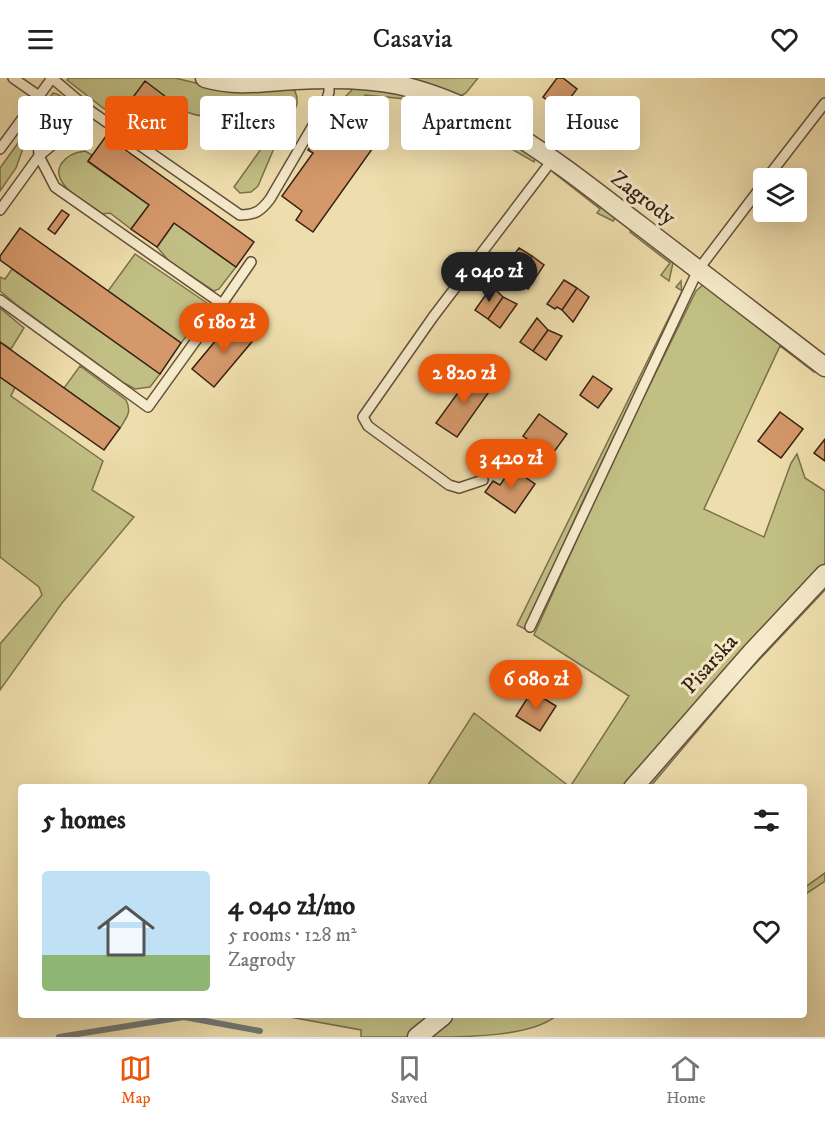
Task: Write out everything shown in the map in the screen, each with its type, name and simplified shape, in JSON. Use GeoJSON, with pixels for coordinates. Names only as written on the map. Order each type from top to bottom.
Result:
{"type":"FeatureCollection","features":[{"type":"Feature","properties":{"kind":"street","name":"Zagrody"},"geometry":{"type":"LineString","coordinates":[[218,80],[237,85],[329,79],[373,79],[424,91],[465,107],[503,127],[553,159],[825,367]]}},
{"type":"Feature","properties":{"kind":"street","name":"Pisarska"},"geometry":{"type":"LineString","coordinates":[[636,784],[752,652],[825,574]]}},
{"type":"Feature","properties":{"kind":"street"},"geometry":{"type":"LineString","coordinates":[[417,1037],[441,1018]]}},
{"type":"Feature","properties":{"kind":"lane"},"geometry":{"type":"LineString","coordinates":[[14,78],[39,96],[52,78],[73,96]]}},
{"type":"Feature","properties":{"kind":"lane"},"geometry":{"type":"LineString","coordinates":[[93,113],[240,215],[253,215],[270,199],[325,105],[329,92],[329,79]]}},
{"type":"Feature","properties":{"kind":"lane"},"geometry":{"type":"LineString","coordinates":[[775,168],[825,103]]}},
{"type":"Feature","properties":{"kind":"lane"},"geometry":{"type":"LineString","coordinates":[[0,149],[18,125]]}},
{"type":"Feature","properties":{"kind":"lane"},"geometry":{"type":"LineString","coordinates":[[39,150],[39,156],[55,187],[222,304]]}},
{"type":"Feature","properties":{"kind":"lane"},"geometry":{"type":"LineString","coordinates":[[0,210],[39,156],[46,150]]}},
{"type":"Feature","properties":{"kind":"lane"},"geometry":{"type":"LineString","coordinates":[[483,480],[459,488],[449,485],[368,426],[363,417],[433,317],[553,159]]}},
{"type":"Feature","properties":{"kind":"lane"},"geometry":{"type":"LineString","coordinates":[[530,627],[698,270],[753,198]]}},
{"type":"Feature","properties":{"kind":"lane"},"geometry":{"type":"LineString","coordinates":[[0,300],[148,407],[252,262]]}},
{"type":"Feature","properties":{"kind":"shaded area"},"geometry":{"type":"Polygon","coordinates":[[[69,78],[175,78],[225,90],[290,88],[295,91],[296,95],[297,103],[296,106],[296,96],[200,96],[200,115],[188,112],[188,96],[163,96],[145,82],[134,96],[105,96],[105,109],[93,100],[93,96],[88,96],[67,80],[69,78]]]}},
{"type":"Feature","properties":{"kind":"shaded area"},"geometry":{"type":"Polygon","coordinates":[[[401,78],[478,78],[466,93],[456,96],[401,78]]]}},
{"type":"Feature","properties":{"kind":"shaded area"},"geometry":{"type":"Polygon","coordinates":[[[364,86],[412,96],[401,96],[401,99],[389,96],[346,96],[353,89],[364,86]]]}},
{"type":"Feature","properties":{"kind":"shaded area"},"geometry":{"type":"Polygon","coordinates":[[[18,143],[18,150],[22,150],[16,168],[0,191],[0,168],[18,143]]]}},
{"type":"Feature","properties":{"kind":"shaded area"},"geometry":{"type":"Polygon","coordinates":[[[260,150],[273,150],[258,186],[251,192],[240,193],[234,187],[260,150]]]}},
{"type":"Feature","properties":{"kind":"shaded area"},"geometry":{"type":"Polygon","coordinates":[[[513,150],[526,150],[536,156],[534,162],[513,150]]]}},
{"type":"Feature","properties":{"kind":"shaded area"},"geometry":{"type":"Polygon","coordinates":[[[85,151],[92,155],[88,162],[149,205],[131,229],[110,213],[102,214],[80,199],[60,179],[59,172],[63,161],[78,152],[85,151]]]}},
{"type":"Feature","properties":{"kind":"shaded area"},"geometry":{"type":"Polygon","coordinates":[[[560,172],[618,215],[613,221],[597,213],[600,209],[554,173],[560,172]]]}},
{"type":"Feature","properties":{"kind":"shaded area"},"geometry":{"type":"Polygon","coordinates":[[[174,223],[236,267],[219,289],[214,291],[169,261],[157,247],[174,223]]]}},
{"type":"Feature","properties":{"kind":"shaded area"},"geometry":{"type":"Polygon","coordinates":[[[633,227],[670,258],[673,263],[669,281],[661,275],[670,263],[630,232],[633,227]]]}},
{"type":"Feature","properties":{"kind":"shaded area"},"geometry":{"type":"Polygon","coordinates":[[[135,254],[207,303],[206,311],[181,343],[108,291],[135,254]]]}},
{"type":"Feature","properties":{"kind":"shaded area"},"geometry":{"type":"Polygon","coordinates":[[[12,269],[160,374],[150,387],[135,389],[124,383],[0,291],[0,277],[5,279],[12,269]]]}},
{"type":"Feature","properties":{"kind":"shaded area"},"geometry":{"type":"Polygon","coordinates":[[[681,281],[682,291],[676,287],[681,281]]]}},
{"type":"Feature","properties":{"kind":"shaded area"},"geometry":{"type":"Polygon","coordinates":[[[704,284],[815,368],[814,372],[780,346],[704,509],[764,537],[791,463],[797,454],[805,478],[825,491],[825,565],[747,648],[628,784],[572,784],[629,696],[534,635],[609,468],[696,291],[704,284]]]}},
{"type":"Feature","properties":{"kind":"shaded area"},"geometry":{"type":"Polygon","coordinates":[[[682,292],[583,501],[525,629],[517,625],[682,292]]]}},
{"type":"Feature","properties":{"kind":"shaded area"},"geometry":{"type":"Polygon","coordinates":[[[0,308],[24,328],[11,349],[0,342],[0,308]]]}},
{"type":"Feature","properties":{"kind":"shaded area"},"geometry":{"type":"Polygon","coordinates":[[[80,366],[126,400],[129,411],[120,428],[64,388],[80,366]]]}},
{"type":"Feature","properties":{"kind":"shaded area"},"geometry":{"type":"Polygon","coordinates":[[[0,377],[15,387],[11,396],[103,461],[92,490],[134,517],[62,603],[0,690],[0,644],[42,595],[39,587],[0,557],[0,377]]]}},
{"type":"Feature","properties":{"kind":"shaded area"},"geometry":{"type":"Polygon","coordinates":[[[825,579],[825,590],[743,677],[653,784],[643,784],[825,579]]]}},
{"type":"Feature","properties":{"kind":"shaded area"},"geometry":{"type":"Polygon","coordinates":[[[474,713],[566,784],[429,784],[474,713]]]}},
{"type":"Feature","properties":{"kind":"shaded area"},"geometry":{"type":"Polygon","coordinates":[[[825,873],[825,881],[807,893],[807,886],[825,873]]]}},
{"type":"Feature","properties":{"kind":"shaded area"},"geometry":{"type":"Polygon","coordinates":[[[295,1018],[431,1018],[407,1037],[361,1037],[361,1030],[295,1018]]]}},
{"type":"Feature","properties":{"kind":"shaded area"},"geometry":{"type":"Polygon","coordinates":[[[449,1018],[553,1018],[545,1023],[514,1032],[478,1036],[430,1037],[449,1018]]]}},
{"type":"Feature","properties":{"kind":"building"},"geometry":{"type":"Polygon","coordinates":[[[557,78],[563,78],[577,89],[572,96],[543,97],[557,78]]]}},
{"type":"Feature","properties":{"kind":"building"},"geometry":{"type":"Polygon","coordinates":[[[145,81],[165,96],[134,96],[145,81]]]}},
{"type":"Feature","properties":{"kind":"building"},"geometry":{"type":"Polygon","coordinates":[[[105,137],[105,150],[126,150],[254,242],[236,267],[174,223],[157,247],[131,229],[149,205],[88,161],[105,137]]]}},
{"type":"Feature","properties":{"kind":"building"},"geometry":{"type":"Polygon","coordinates":[[[308,150],[371,150],[313,232],[296,220],[302,211],[282,196],[313,153],[308,150]]]}},
{"type":"Feature","properties":{"kind":"building"},"geometry":{"type":"Polygon","coordinates":[[[62,210],[69,215],[55,234],[48,229],[62,210]]]}},
{"type":"Feature","properties":{"kind":"building"},"geometry":{"type":"Polygon","coordinates":[[[20,228],[181,343],[160,374],[0,260],[0,256],[20,228]]]}},
{"type":"Feature","properties":{"kind":"building"},"geometry":{"type":"Polygon","coordinates":[[[519,248],[532,256],[517,278],[512,274],[510,277],[502,271],[519,248]]]}},
{"type":"Feature","properties":{"kind":"building"},"geometry":{"type":"Polygon","coordinates":[[[532,256],[544,265],[528,289],[517,278],[532,256]]]}},
{"type":"Feature","properties":{"kind":"building"},"geometry":{"type":"Polygon","coordinates":[[[564,280],[577,288],[562,310],[557,307],[555,309],[547,304],[564,280]]]}},
{"type":"Feature","properties":{"kind":"building"},"geometry":{"type":"Polygon","coordinates":[[[492,286],[503,297],[488,319],[475,310],[492,286]]]}},
{"type":"Feature","properties":{"kind":"building"},"geometry":{"type":"Polygon","coordinates":[[[577,288],[589,297],[573,322],[562,310],[577,288]]]}},
{"type":"Feature","properties":{"kind":"building"},"geometry":{"type":"Polygon","coordinates":[[[503,297],[517,304],[500,328],[488,319],[503,297]]]}},
{"type":"Feature","properties":{"kind":"building"},"geometry":{"type":"Polygon","coordinates":[[[537,318],[548,330],[533,351],[520,342],[537,318]]]}},
{"type":"Feature","properties":{"kind":"building"},"geometry":{"type":"Polygon","coordinates":[[[232,321],[256,337],[214,387],[192,369],[232,321]]]}},
{"type":"Feature","properties":{"kind":"building"},"geometry":{"type":"Polygon","coordinates":[[[548,330],[562,336],[546,360],[533,351],[548,330]]]}},
{"type":"Feature","properties":{"kind":"building"},"geometry":{"type":"Polygon","coordinates":[[[0,342],[120,428],[104,450],[0,377],[0,342]]]}},
{"type":"Feature","properties":{"kind":"building"},"geometry":{"type":"Polygon","coordinates":[[[470,374],[491,389],[457,437],[436,423],[460,390],[457,388],[461,382],[464,383],[470,374]]]}},
{"type":"Feature","properties":{"kind":"building"},"geometry":{"type":"Polygon","coordinates":[[[593,376],[612,389],[598,408],[580,395],[593,376]]]}},
{"type":"Feature","properties":{"kind":"building"},"geometry":{"type":"Polygon","coordinates":[[[780,412],[803,429],[781,458],[758,441],[780,412]]]}},
{"type":"Feature","properties":{"kind":"building"},"geometry":{"type":"Polygon","coordinates":[[[539,414],[567,434],[551,456],[523,436],[539,414]]]}},
{"type":"Feature","properties":{"kind":"building"},"geometry":{"type":"Polygon","coordinates":[[[825,439],[825,461],[814,453],[825,439]]]}},
{"type":"Feature","properties":{"kind":"building"},"geometry":{"type":"Polygon","coordinates":[[[512,468],[535,484],[515,513],[485,492],[493,481],[500,485],[512,468]]]}},
{"type":"Feature","properties":{"kind":"building"},"geometry":{"type":"Polygon","coordinates":[[[532,691],[556,706],[540,731],[516,716],[532,691]]]}},
{"type":"Feature","properties":{"kind":"waterway"},"geometry":{"type":"LineString","coordinates":[[59,1037],[178,1018]]}},
{"type":"Feature","properties":{"kind":"waterway"},"geometry":{"type":"LineString","coordinates":[[189,1018],[260,1031]]}}]}
